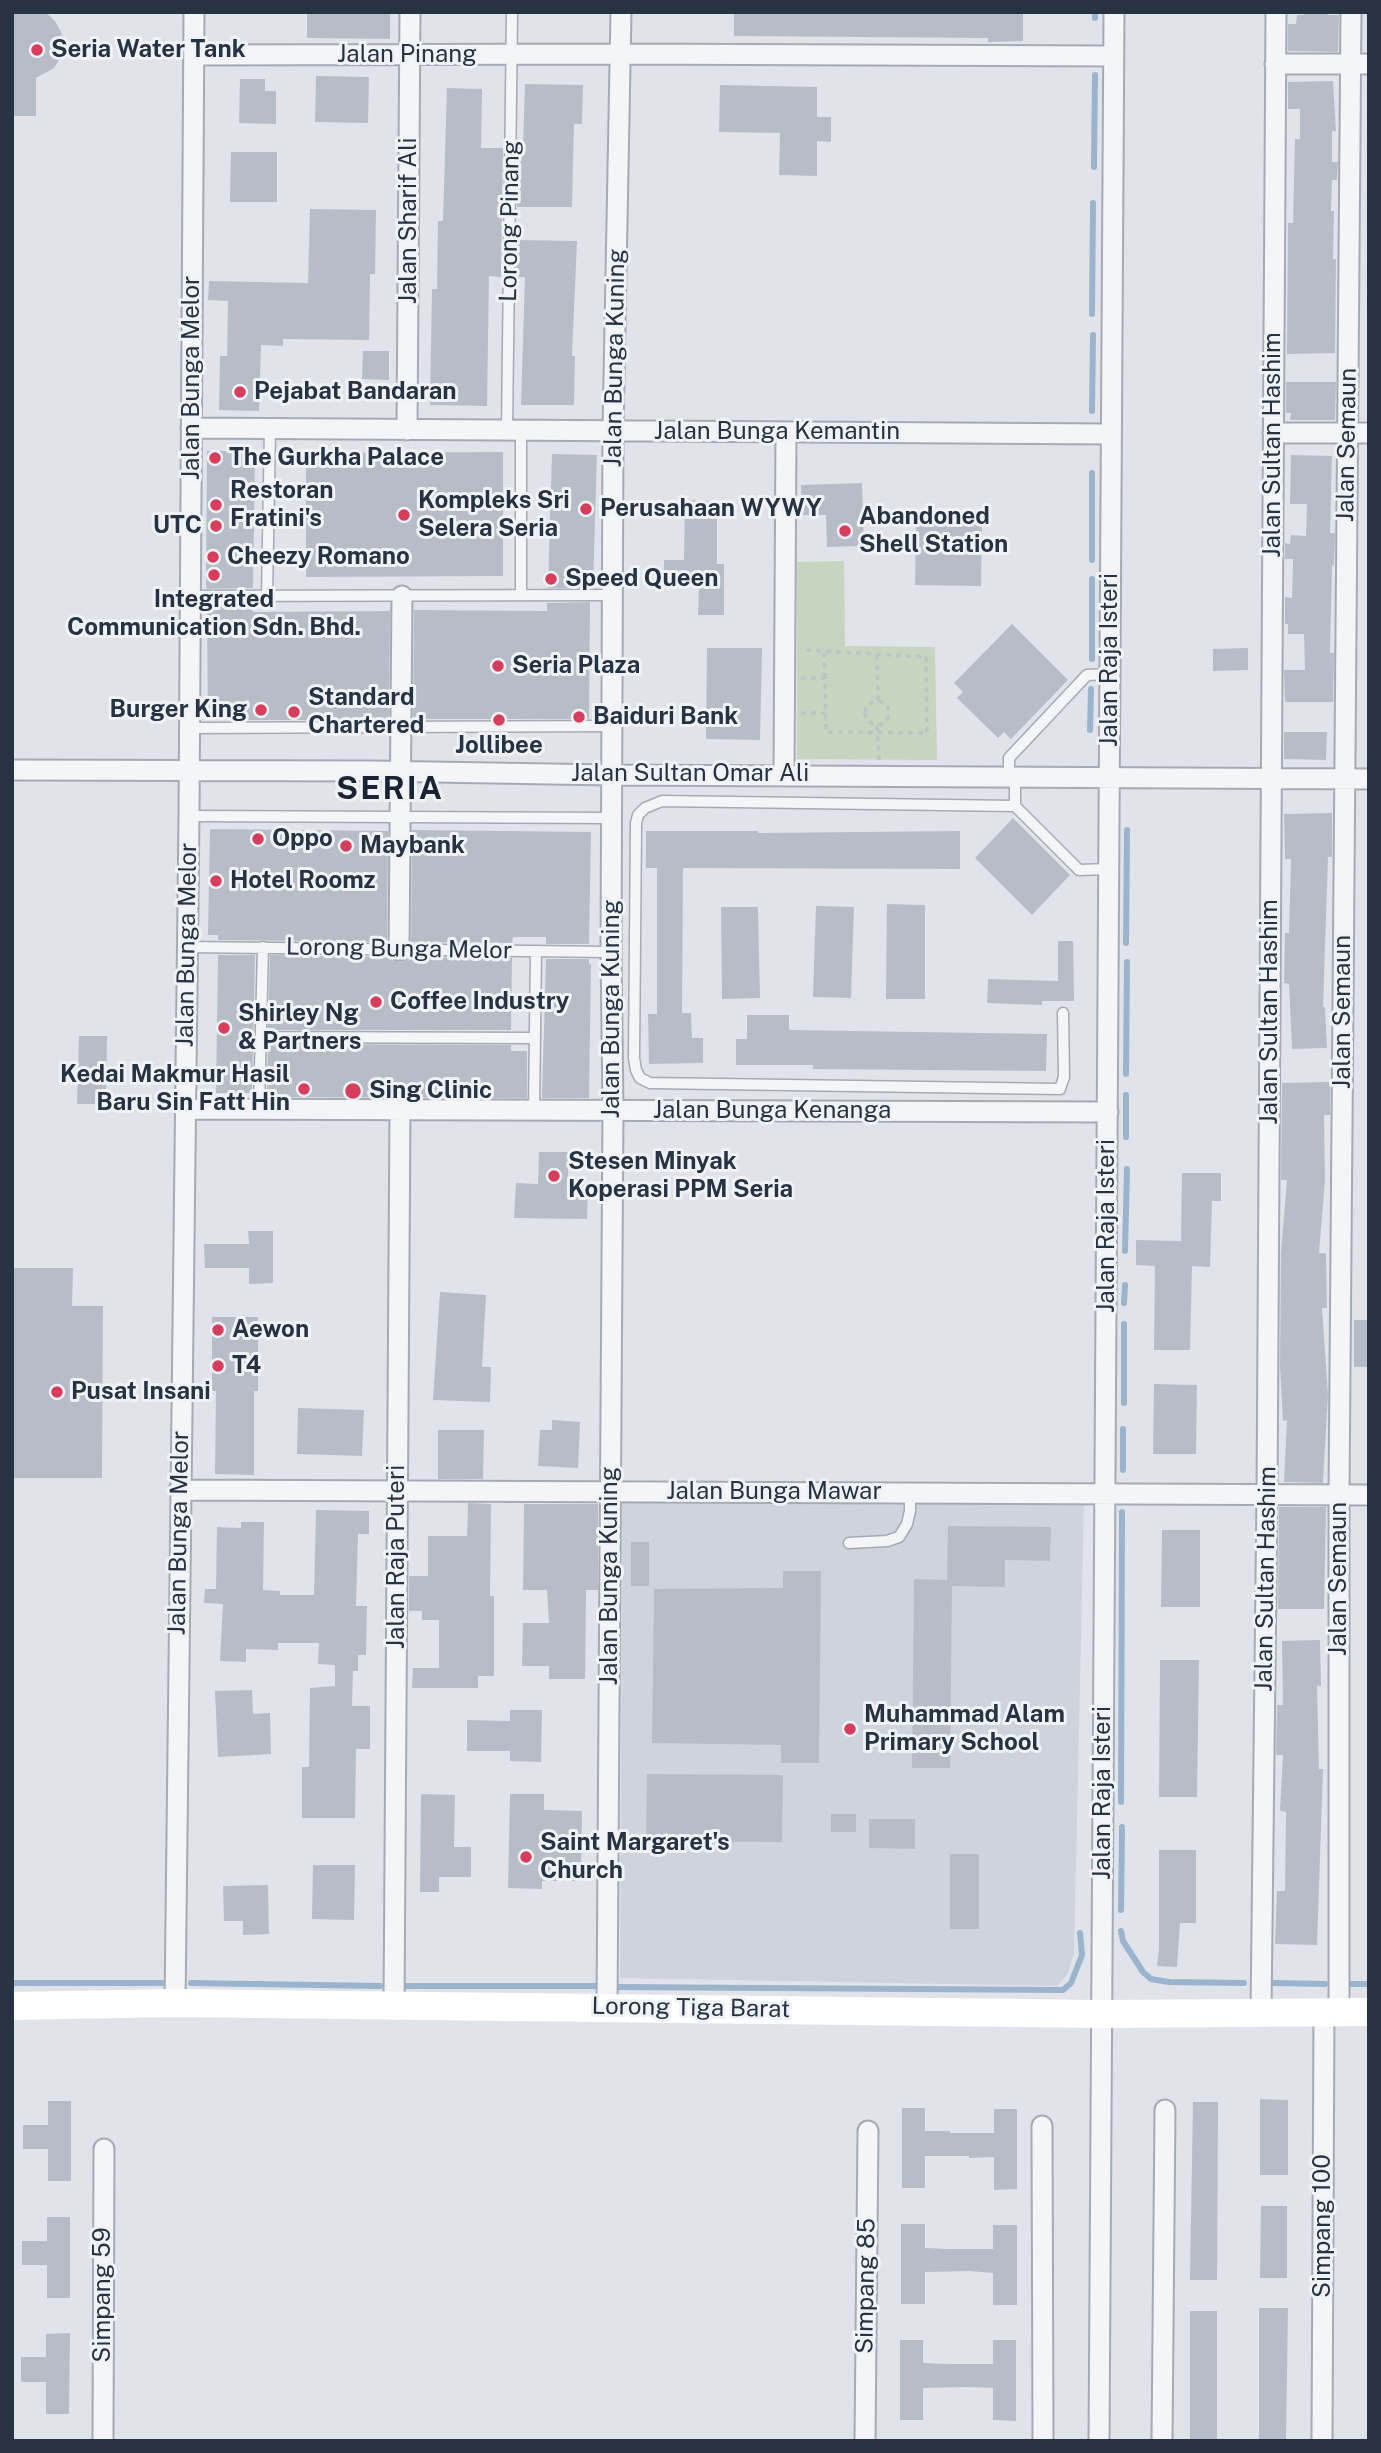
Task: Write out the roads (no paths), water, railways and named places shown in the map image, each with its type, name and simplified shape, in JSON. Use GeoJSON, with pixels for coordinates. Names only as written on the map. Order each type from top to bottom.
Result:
{"type":"FeatureCollection","features":[{"type":"Feature","properties":{"kind":"main road","name":"Lorong Tiga Barat"},"geometry":{"type":"LineString","coordinates":[[12,2006],[175,2003],[1102,2014],[1369,2012]]}},
{"type":"Feature","properties":{"kind":"street","name":"Jalan Bunga Melor"},"geometry":{"type":"LineString","coordinates":[[175,2003],[189,816],[194,12]]}},
{"type":"Feature","properties":{"kind":"street","name":"Jalan Sharif Ali"},"geometry":{"type":"LineString","coordinates":[[407,430],[410,12]]}},
{"type":"Feature","properties":{"kind":"street","name":"Jalan Bunga Kuning"},"geometry":{"type":"LineString","coordinates":[[607,2007],[613,1110],[613,431],[621,12]]}},
{"type":"Feature","properties":{"kind":"street","name":"Jalan Raja Isteri"},"geometry":{"type":"LineString","coordinates":[[1099,2441],[1114,12]]}},
{"type":"Feature","properties":{"kind":"street","name":"Jalan Sultan Hashim"},"geometry":{"type":"LineString","coordinates":[[1261,2012],[1267,1494],[1276,12]]}},
{"type":"Feature","properties":{"kind":"street","name":"Jalan Semaun"},"geometry":{"type":"LineString","coordinates":[[1332,2012],[1347,433],[1360,64],[1351,12]]}},
{"type":"Feature","properties":{"kind":"street","name":"Jalan Pinang"},"geometry":{"type":"LineString","coordinates":[[194,55],[1113,57]]}},
{"type":"Feature","properties":{"kind":"street"},"geometry":{"type":"LineString","coordinates":[[1275,64],[1360,64]]}},
{"type":"Feature","properties":{"kind":"street","name":"Jalan Bunga Kemantin"},"geometry":{"type":"LineString","coordinates":[[191,428],[1110,434]]}},
{"type":"Feature","properties":{"kind":"street"},"geometry":{"type":"LineString","coordinates":[[785,774],[786,432]]}},
{"type":"Feature","properties":{"kind":"street"},"geometry":{"type":"LineString","coordinates":[[1273,433],[1369,433]]}},
{"type":"Feature","properties":{"kind":"street"},"geometry":{"type":"LineString","coordinates":[[399,950],[402,596]]}},
{"type":"Feature","properties":{"kind":"street","name":"Jalan Sultan Omar Ali"},"geometry":{"type":"LineString","coordinates":[[12,771],[1369,779]]}},
{"type":"Feature","properties":{"kind":"street","name":"Jalan Bunga Kenanga"},"geometry":{"type":"LineString","coordinates":[[184,1109],[1108,1112]]}},
{"type":"Feature","properties":{"kind":"street","name":"Jalan Raja Puteri"},"geometry":{"type":"LineString","coordinates":[[394,2004],[400,1110]]}},
{"type":"Feature","properties":{"kind":"street","name":"Jalan Bunga Mawar"},"geometry":{"type":"LineString","coordinates":[[179,1490],[1369,1495]]}},
{"type":"Feature","properties":{"kind":"street","name":"Simpang 100"},"geometry":{"type":"LineString","coordinates":[[1322,2441],[1332,2012]]}},
{"type":"Feature","properties":{"kind":"street"},"geometry":{"type":"LineString","coordinates":[[1162,2441],[1165,2110]]}},
{"type":"Feature","properties":{"kind":"street"},"geometry":{"type":"LineString","coordinates":[[1042,2126],[1043,2441]]}},
{"type":"Feature","properties":{"kind":"street","name":"Simpang 85"},"geometry":{"type":"LineString","coordinates":[[865,2441],[868,2131]]}},
{"type":"Feature","properties":{"kind":"street","name":"Simpang 59"},"geometry":{"type":"LineString","coordinates":[[103,2441],[104,2149]]}},
{"type":"Feature","properties":{"kind":"lane","name":"Lorong Pinang"},"geometry":{"type":"LineString","coordinates":[[512,12],[514,430],[521,595]]}},
{"type":"Feature","properties":{"kind":"lane"},"geometry":{"type":"LineString","coordinates":[[267,596],[270,429]]}},
{"type":"Feature","properties":{"kind":"lane"},"geometry":{"type":"LineString","coordinates":[[190,596],[612,595]]}},
{"type":"Feature","properties":{"kind":"lane"},"geometry":{"type":"LineString","coordinates":[[1108,869],[1079,870],[1015,806],[1009,758],[1087,675],[1110,674]]}},
{"type":"Feature","properties":{"kind":"lane"},"geometry":{"type":"LineString","coordinates":[[189,727],[612,726]]}},
{"type":"Feature","properties":{"kind":"lane"},"geometry":{"type":"LineString","coordinates":[[1015,806],[662,801],[645,808],[638,815],[636,823],[636,1070],[640,1078],[661,1084],[1060,1088],[1063,1077],[1063,1013]]}},
{"type":"Feature","properties":{"kind":"lane"},"geometry":{"type":"LineString","coordinates":[[189,816],[611,818]]}},
{"type":"Feature","properties":{"kind":"lane","name":"Lorong Bunga Melor"},"geometry":{"type":"LineString","coordinates":[[187,947],[611,952]]}},
{"type":"Feature","properties":{"kind":"lane"},"geometry":{"type":"LineString","coordinates":[[260,1108],[263,947]]}},
{"type":"Feature","properties":{"kind":"lane"},"geometry":{"type":"LineString","coordinates":[[534,1110],[536,951]]}},
{"type":"Feature","properties":{"kind":"lane"},"geometry":{"type":"LineString","coordinates":[[261,1037],[535,1038]]}},
{"type":"Feature","properties":{"kind":"lane"},"geometry":{"type":"LineString","coordinates":[[849,1543],[887,1541],[899,1537],[907,1524],[910,1492]]}},
{"type":"Feature","properties":{"kind":"waterway"},"geometry":{"type":"LineString","coordinates":[[1095,12],[1095,18]]}},
{"type":"Feature","properties":{"kind":"waterway"},"geometry":{"type":"LineString","coordinates":[[1094,167],[1095,75]]}},
{"type":"Feature","properties":{"kind":"waterway"},"geometry":{"type":"LineString","coordinates":[[1092,314],[1093,203]]}},
{"type":"Feature","properties":{"kind":"waterway"},"geometry":{"type":"LineString","coordinates":[[1092,411],[1093,335]]}},
{"type":"Feature","properties":{"kind":"waterway"},"geometry":{"type":"LineString","coordinates":[[1092,473],[1092,560]]}},
{"type":"Feature","properties":{"kind":"waterway"},"geometry":{"type":"LineString","coordinates":[[1092,579],[1092,659]]}},
{"type":"Feature","properties":{"kind":"waterway"},"geometry":{"type":"LineString","coordinates":[[1090,730],[1091,689]]}},
{"type":"Feature","properties":{"kind":"waterway"},"geometry":{"type":"LineString","coordinates":[[1126,943],[1127,830]]}},
{"type":"Feature","properties":{"kind":"waterway"},"geometry":{"type":"LineString","coordinates":[[1126,1074],[1127,962]]}},
{"type":"Feature","properties":{"kind":"waterway"},"geometry":{"type":"LineString","coordinates":[[1126,1095],[1126,1137]]}},
{"type":"Feature","properties":{"kind":"waterway"},"geometry":{"type":"LineString","coordinates":[[1125,1251],[1127,1169]]}},
{"type":"Feature","properties":{"kind":"waterway"},"geometry":{"type":"LineString","coordinates":[[1124,1303],[1125,1285]]}},
{"type":"Feature","properties":{"kind":"waterway"},"geometry":{"type":"LineString","coordinates":[[1124,1324],[1124,1403]]}},
{"type":"Feature","properties":{"kind":"waterway"},"geometry":{"type":"LineString","coordinates":[[1123,1429],[1123,1470]]}},
{"type":"Feature","properties":{"kind":"waterway"},"geometry":{"type":"LineString","coordinates":[[1121,1802],[1122,1512]]}},
{"type":"Feature","properties":{"kind":"waterway"},"geometry":{"type":"LineString","coordinates":[[1121,1910],[1122,1827]]}},
{"type":"Feature","properties":{"kind":"waterway"},"geometry":{"type":"LineString","coordinates":[[1121,1931],[1123,1941],[1143,1972],[1151,1979],[1169,1982],[1244,1983]]}},
{"type":"Feature","properties":{"kind":"waterway"},"geometry":{"type":"LineString","coordinates":[[615,1987],[1063,1990],[1071,1983],[1082,1955],[1080,1933]]}},
{"type":"Feature","properties":{"kind":"waterway"},"geometry":{"type":"LineString","coordinates":[[12,1983],[162,1983]]}},
{"type":"Feature","properties":{"kind":"waterway"},"geometry":{"type":"LineString","coordinates":[[191,1983],[380,1986]]}},
{"type":"Feature","properties":{"kind":"waterway"},"geometry":{"type":"LineString","coordinates":[[1274,1983],[1325,1984]]}},
{"type":"Feature","properties":{"kind":"waterway"},"geometry":{"type":"LineString","coordinates":[[1350,1984],[1369,1984]]}},
{"type":"Feature","properties":{"kind":"waterway"},"geometry":{"type":"LineString","coordinates":[[403,1986],[597,1986]]}},
{"type":"Feature","properties":{"kind":"place","name":"Seria Water Tank"},"geometry":{"type":"Point","coordinates":[37,50]}},
{"type":"Feature","properties":{"kind":"place","name":"Pejabat Bandaran"},"geometry":{"type":"Point","coordinates":[240,392]}},
{"type":"Feature","properties":{"kind":"place","name":"The Gurkha Palace"},"geometry":{"type":"Point","coordinates":[215,458]}},
{"type":"Feature","properties":{"kind":"place","name":"Restoran Fratini's"},"geometry":{"type":"Point","coordinates":[216,505]}},
{"type":"Feature","properties":{"kind":"place","name":"Perusahaan WYWY"},"geometry":{"type":"Point","coordinates":[586,509]}},
{"type":"Feature","properties":{"kind":"place","name":"Kompleks Sri Selera Seria"},"geometry":{"type":"Point","coordinates":[404,515]}},
{"type":"Feature","properties":{"kind":"place","name":"UTC"},"geometry":{"type":"Point","coordinates":[216,526]}},
{"type":"Feature","properties":{"kind":"place","name":"Abandoned Shell Station"},"geometry":{"type":"Point","coordinates":[845,531]}},
{"type":"Feature","properties":{"kind":"place","name":"Cheezy Romano"},"geometry":{"type":"Point","coordinates":[213,557]}},
{"type":"Feature","properties":{"kind":"place","name":"Integrated Communication Sdn. Bhd."},"geometry":{"type":"Point","coordinates":[214,575]}},
{"type":"Feature","properties":{"kind":"place","name":"Speed Queen"},"geometry":{"type":"Point","coordinates":[551,579]}},
{"type":"Feature","properties":{"kind":"place","name":"Seria Plaza"},"geometry":{"type":"Point","coordinates":[498,666]}},
{"type":"Feature","properties":{"kind":"place","name":"Burger King"},"geometry":{"type":"Point","coordinates":[261,710]}},
{"type":"Feature","properties":{"kind":"place","name":"Standard Chartered"},"geometry":{"type":"Point","coordinates":[294,712]}},
{"type":"Feature","properties":{"kind":"place","name":"Baiduri Bank"},"geometry":{"type":"Point","coordinates":[579,717]}},
{"type":"Feature","properties":{"kind":"place","name":"Jollibee"},"geometry":{"type":"Point","coordinates":[499,720]}},
{"type":"Feature","properties":{"kind":"place","name":"Oppo"},"geometry":{"type":"Point","coordinates":[258,839]}},
{"type":"Feature","properties":{"kind":"place","name":"Maybank"},"geometry":{"type":"Point","coordinates":[346,846]}},
{"type":"Feature","properties":{"kind":"place","name":"Hotel Roomz"},"geometry":{"type":"Point","coordinates":[216,881]}},
{"type":"Feature","properties":{"kind":"place","name":"Coffee Industry"},"geometry":{"type":"Point","coordinates":[376,1002]}},
{"type":"Feature","properties":{"kind":"place","name":"Shirley Ng & Partners"},"geometry":{"type":"Point","coordinates":[224,1028]}},
{"type":"Feature","properties":{"kind":"place","name":"Kedai Makmur Hasil Baru Sin Fatt Hin"},"geometry":{"type":"Point","coordinates":[304,1089]}},
{"type":"Feature","properties":{"kind":"place","name":"Sing Clinic"},"geometry":{"type":"Point","coordinates":[353,1091]}},
{"type":"Feature","properties":{"kind":"place","name":"Stesen Minyak Koperasi PPM Seria"},"geometry":{"type":"Point","coordinates":[554,1176]}},
{"type":"Feature","properties":{"kind":"place","name":"Aewon"},"geometry":{"type":"Point","coordinates":[218,1330]}},
{"type":"Feature","properties":{"kind":"place","name":"T4"},"geometry":{"type":"Point","coordinates":[218,1366]}},
{"type":"Feature","properties":{"kind":"place","name":"Pusat Insani"},"geometry":{"type":"Point","coordinates":[57,1392]}},
{"type":"Feature","properties":{"kind":"place","name":"Muhammad Alam Primary School"},"geometry":{"type":"Point","coordinates":[850,1729]}},
{"type":"Feature","properties":{"kind":"place","name":"Saint Margaret's Church"},"geometry":{"type":"Point","coordinates":[526,1857]}},
{"type":"Feature","properties":{"kind":"district","name":"SERIA"},"geometry":{"type":"Point","coordinates":[390,789]}}]}
